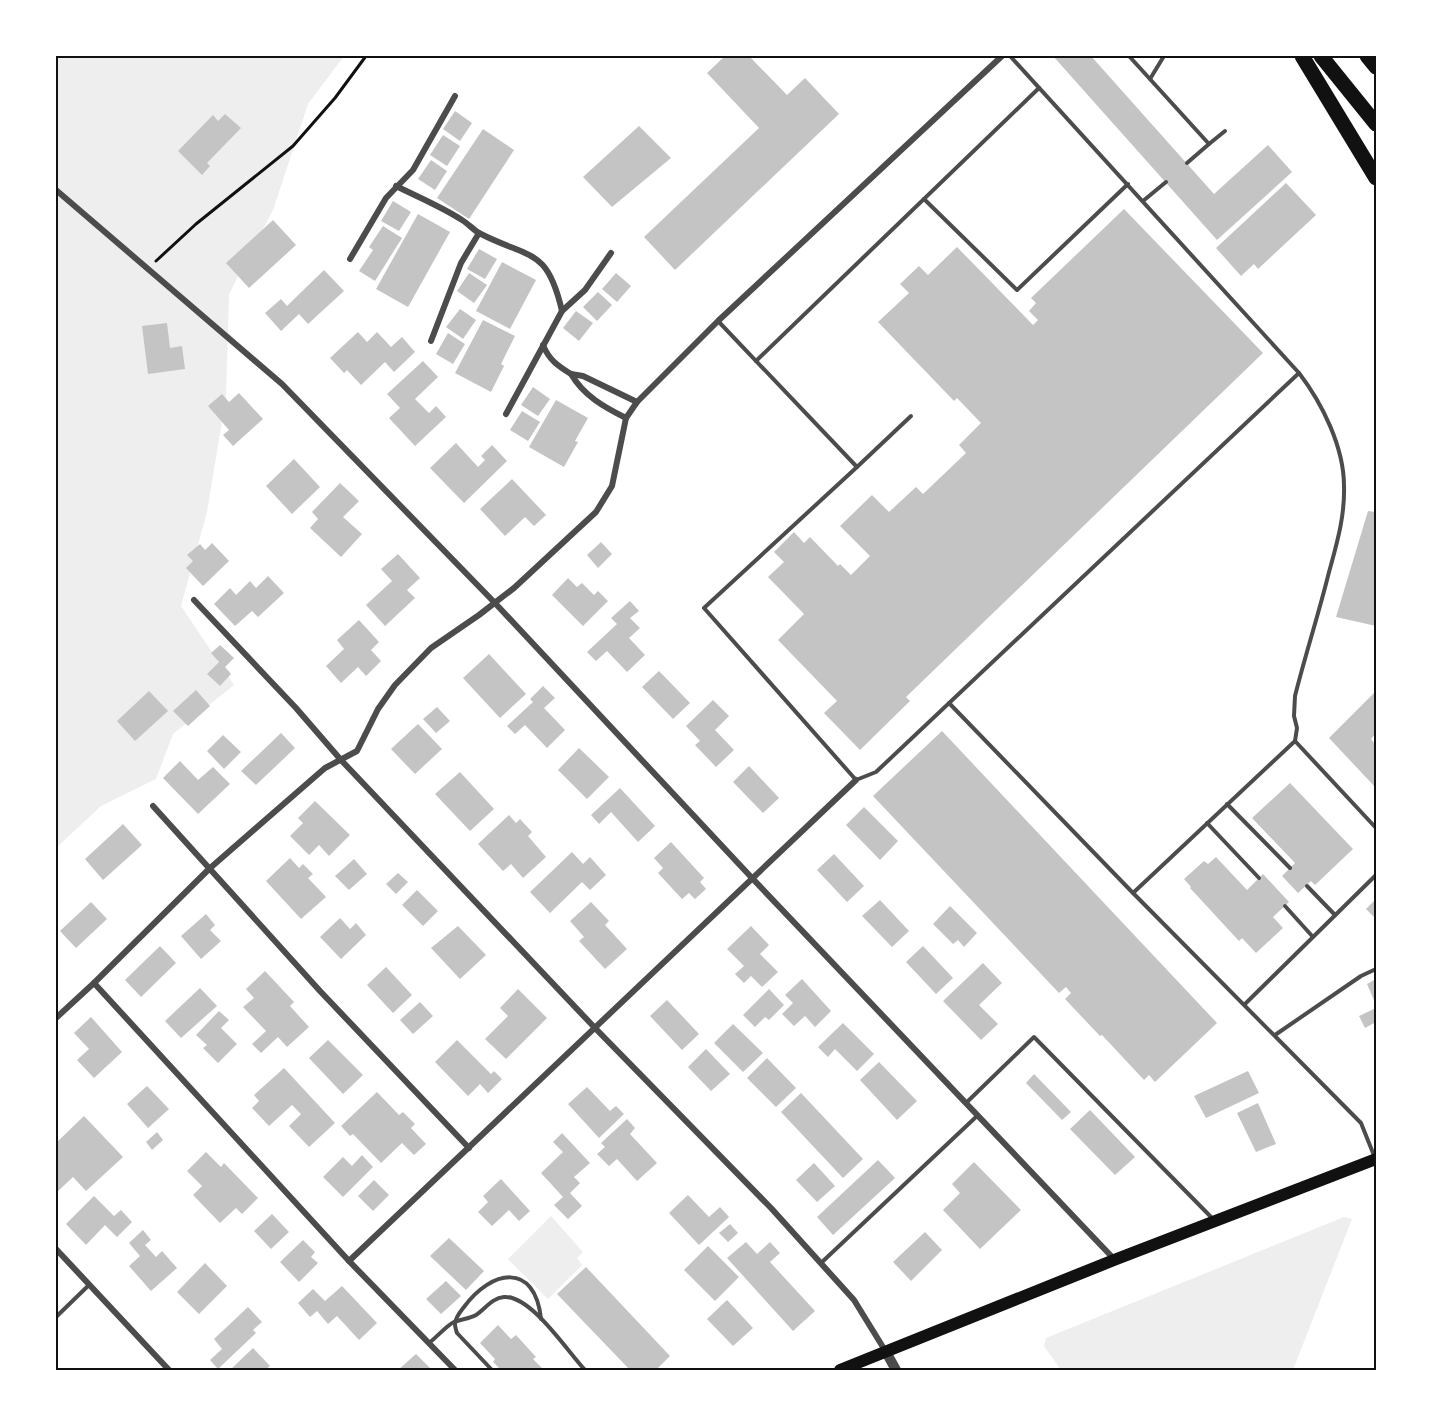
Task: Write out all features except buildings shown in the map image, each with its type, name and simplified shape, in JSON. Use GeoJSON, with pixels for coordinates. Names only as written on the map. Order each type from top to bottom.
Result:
{"type":"FeatureCollection","features":[{"type":"Feature","properties":{"kind":"highway"},"geometry":{"type":"LineString","coordinates":[[1302,56],[1377,178]]}},
{"type":"Feature","properties":{"kind":"highway"},"geometry":{"type":"LineString","coordinates":[[1321,56],[1377,124]]}},
{"type":"Feature","properties":{"kind":"highway"},"geometry":{"type":"LineString","coordinates":[[1367,56],[1377,67]]}},
{"type":"Feature","properties":{"kind":"main road"},"geometry":{"type":"LineString","coordinates":[[840,1371],[1114,1260],[1376,1160]]}},
{"type":"Feature","properties":{"kind":"street"},"geometry":{"type":"LineString","coordinates":[[56,1018],[209,869],[325,768],[357,751],[378,709],[395,685],[431,648],[514,588],[596,512],[612,486],[626,418],[637,402],[718,321],[1002,56]]}},
{"type":"Feature","properties":{"kind":"street"},"geometry":{"type":"LineString","coordinates":[[350,259],[386,198],[413,170],[455,96]]}},
{"type":"Feature","properties":{"kind":"street"},"geometry":{"type":"LineString","coordinates":[[396,186],[463,221],[479,234],[528,253],[538,260],[555,284],[562,311]]}},
{"type":"Feature","properties":{"kind":"street"},"geometry":{"type":"LineString","coordinates":[[56,190],[282,384],[494,602],[1114,1260]]}},
{"type":"Feature","properties":{"kind":"street"},"geometry":{"type":"LineString","coordinates":[[431,341],[461,263],[479,234]]}},
{"type":"Feature","properties":{"kind":"street"},"geometry":{"type":"LineString","coordinates":[[506,414],[562,311],[585,290],[611,253]]}},
{"type":"Feature","properties":{"kind":"street"},"geometry":{"type":"LineString","coordinates":[[543,345],[546,354],[554,363],[571,374],[583,376],[637,402]]}},
{"type":"Feature","properties":{"kind":"street"},"geometry":{"type":"LineString","coordinates":[[571,374],[588,396],[626,418]]}},
{"type":"Feature","properties":{"kind":"street"},"geometry":{"type":"LineString","coordinates":[[194,600],[296,708],[341,760],[595,1028],[771,1208],[854,1300],[896,1371]]}},
{"type":"Feature","properties":{"kind":"street"},"geometry":{"type":"LineString","coordinates":[[349,1262],[856,780]]}},
{"type":"Feature","properties":{"kind":"street"},"geometry":{"type":"LineString","coordinates":[[153,806],[320,991],[469,1148]]}},
{"type":"Feature","properties":{"kind":"street"},"geometry":{"type":"LineString","coordinates":[[94,983],[349,1262],[455,1371]]}},
{"type":"Feature","properties":{"kind":"street"},"geometry":{"type":"LineString","coordinates":[[56,1249],[169,1371]]}},
{"type":"Feature","properties":{"kind":"lane"},"geometry":{"type":"LineString","coordinates":[[1010,56],[1311,388],[1326,417],[1336,444],[1344,484],[1342,525],[1295,696],[1294,716],[1297,729],[1295,741],[1133,893]]}},
{"type":"Feature","properties":{"kind":"lane"},"geometry":{"type":"LineString","coordinates":[[1130,56],[1209,144]]}},
{"type":"Feature","properties":{"kind":"lane"},"geometry":{"type":"LineString","coordinates":[[1150,79],[1164,56]]}},
{"type":"Feature","properties":{"kind":"lane"},"geometry":{"type":"LineString","coordinates":[[756,361],[1039,88]]}},
{"type":"Feature","properties":{"kind":"lane"},"geometry":{"type":"LineString","coordinates":[[1187,163],[1225,131]]}},
{"type":"Feature","properties":{"kind":"lane"},"geometry":{"type":"LineString","coordinates":[[1143,201],[1166,182]]}},
{"type":"Feature","properties":{"kind":"lane"},"geometry":{"type":"LineString","coordinates":[[924,199],[1017,290],[1128,184]]}},
{"type":"Feature","properties":{"kind":"lane"},"geometry":{"type":"LineString","coordinates":[[718,321],[857,467]]}},
{"type":"Feature","properties":{"kind":"lane"},"geometry":{"type":"LineString","coordinates":[[911,416],[704,608],[856,780],[876,772],[1299,373]]}},
{"type":"Feature","properties":{"kind":"lane"},"geometry":{"type":"LineString","coordinates":[[949,703],[1361,1123],[1376,1160]]}},
{"type":"Feature","properties":{"kind":"lane"},"geometry":{"type":"LineString","coordinates":[[1295,741],[1377,828]]}},
{"type":"Feature","properties":{"kind":"lane"},"geometry":{"type":"LineString","coordinates":[[1227,804],[1290,868]]}},
{"type":"Feature","properties":{"kind":"lane"},"geometry":{"type":"LineString","coordinates":[[1207,823],[1259,878]]}},
{"type":"Feature","properties":{"kind":"lane"},"geometry":{"type":"LineString","coordinates":[[1245,1004],[1377,875]]}},
{"type":"Feature","properties":{"kind":"lane"},"geometry":{"type":"LineString","coordinates":[[1306,886],[1335,915]]}},
{"type":"Feature","properties":{"kind":"lane"},"geometry":{"type":"LineString","coordinates":[[1285,906],[1313,937]]}},
{"type":"Feature","properties":{"kind":"lane"},"geometry":{"type":"LineString","coordinates":[[1275,1035],[1361,976],[1377,969]]}},
{"type":"Feature","properties":{"kind":"lane"},"geometry":{"type":"LineString","coordinates":[[965,1103],[1034,1037],[1215,1221]]}},
{"type":"Feature","properties":{"kind":"lane"},"geometry":{"type":"LineString","coordinates":[[821,1263],[977,1116]]}},
{"type":"Feature","properties":{"kind":"lane"},"geometry":{"type":"LineString","coordinates":[[429,1344],[454,1322],[469,1300],[489,1283],[507,1277],[522,1279],[528,1284],[540,1308],[541,1319]]}},
{"type":"Feature","properties":{"kind":"lane"},"geometry":{"type":"LineString","coordinates":[[56,1317],[89,1285]]}},
{"type":"Feature","properties":{"kind":"lane"},"geometry":{"type":"LineString","coordinates":[[454,1322],[466,1320],[477,1314],[494,1300],[504,1297],[517,1300],[530,1307],[585,1371]]}},
{"type":"Feature","properties":{"kind":"lane"},"geometry":{"type":"LineString","coordinates":[[454,1322],[458,1333],[492,1371]]}},
{"type":"Feature","properties":{"kind":"path"},"geometry":{"type":"LineString","coordinates":[[148,269],[196,224],[293,147],[335,98],[366,56]]}},
{"type":"Feature","properties":{"kind":"shaded area"},"geometry":{"type":"Polygon","coordinates":[[[56,56],[344,56],[308,104],[273,210],[229,294],[226,397],[207,512],[181,606],[234,685],[173,734],[156,779],[101,806],[56,848],[56,56]]]}},
{"type":"Feature","properties":{"kind":"shaded area"},"geometry":{"type":"Polygon","coordinates":[[[551,1216],[583,1252],[577,1258],[582,1265],[548,1299],[508,1259],[551,1216]]]}},
{"type":"Feature","properties":{"kind":"shaded area"},"geometry":{"type":"Polygon","coordinates":[[[1344,1217],[1352,1219],[1293,1370],[1061,1370],[1044,1346],[1046,1338],[1344,1217]]]}}]}
